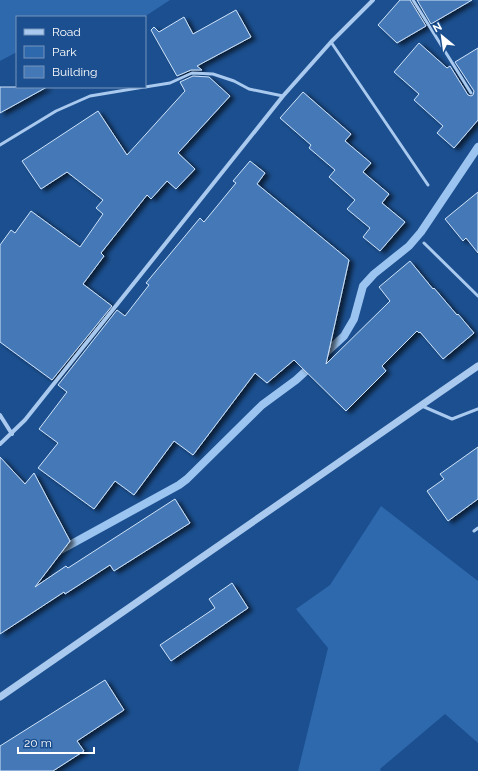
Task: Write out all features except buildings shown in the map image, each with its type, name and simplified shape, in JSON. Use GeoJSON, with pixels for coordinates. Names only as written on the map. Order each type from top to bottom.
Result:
{"type":"FeatureCollection","features":[{"type":"Feature","properties":{"kind":"street"},"geometry":{"type":"LineString","coordinates":[[0,444],[25,420],[283,96],[331,42],[373,0]]}},
{"type":"Feature","properties":{"kind":"street"},"geometry":{"type":"LineString","coordinates":[[0,697],[478,366]]}},
{"type":"Feature","properties":{"kind":"street"},"geometry":{"type":"LineString","coordinates":[[0,415],[12,434]]}},
{"type":"Feature","properties":{"kind":"lane"},"geometry":{"type":"LineString","coordinates":[[413,0],[471,93]]}},
{"type":"Feature","properties":{"kind":"lane"},"geometry":{"type":"LineString","coordinates":[[331,42],[428,185]]}},
{"type":"Feature","properties":{"kind":"lane"},"geometry":{"type":"LineString","coordinates":[[146,87],[170,83],[192,73],[213,74],[234,81],[249,89],[283,96]]}},
{"type":"Feature","properties":{"kind":"lane"},"geometry":{"type":"LineString","coordinates":[[0,145],[56,111],[90,96],[139,88]]}},
{"type":"Feature","properties":{"kind":"lane"},"geometry":{"type":"LineString","coordinates":[[424,243],[478,296]]}},
{"type":"Feature","properties":{"kind":"lane"},"geometry":{"type":"LineString","coordinates":[[420,406],[452,419],[478,409]]}},
{"type":"Feature","properties":{"kind":"lane"},"geometry":{"type":"LineString","coordinates":[[474,531],[478,528]]}},
{"type":"Feature","properties":{"kind":"green space"},"geometry":{"type":"Polygon","coordinates":[[[0,0],[170,0],[146,16],[16,16],[16,53],[0,61],[0,0]]]}},
{"type":"Feature","properties":{"kind":"green space"},"geometry":{"type":"Polygon","coordinates":[[[381,506],[478,581],[478,743],[445,714],[380,769],[381,771],[298,771],[328,648],[296,609],[330,585],[381,506]]]}},
{"type":"Feature","properties":{"kind":"waterway"},"geometry":{"type":"LineString","coordinates":[[57,552],[179,485],[187,479],[262,405],[296,380],[344,336],[354,319],[363,286],[374,274],[409,246],[421,232],[478,147]]}}]}
